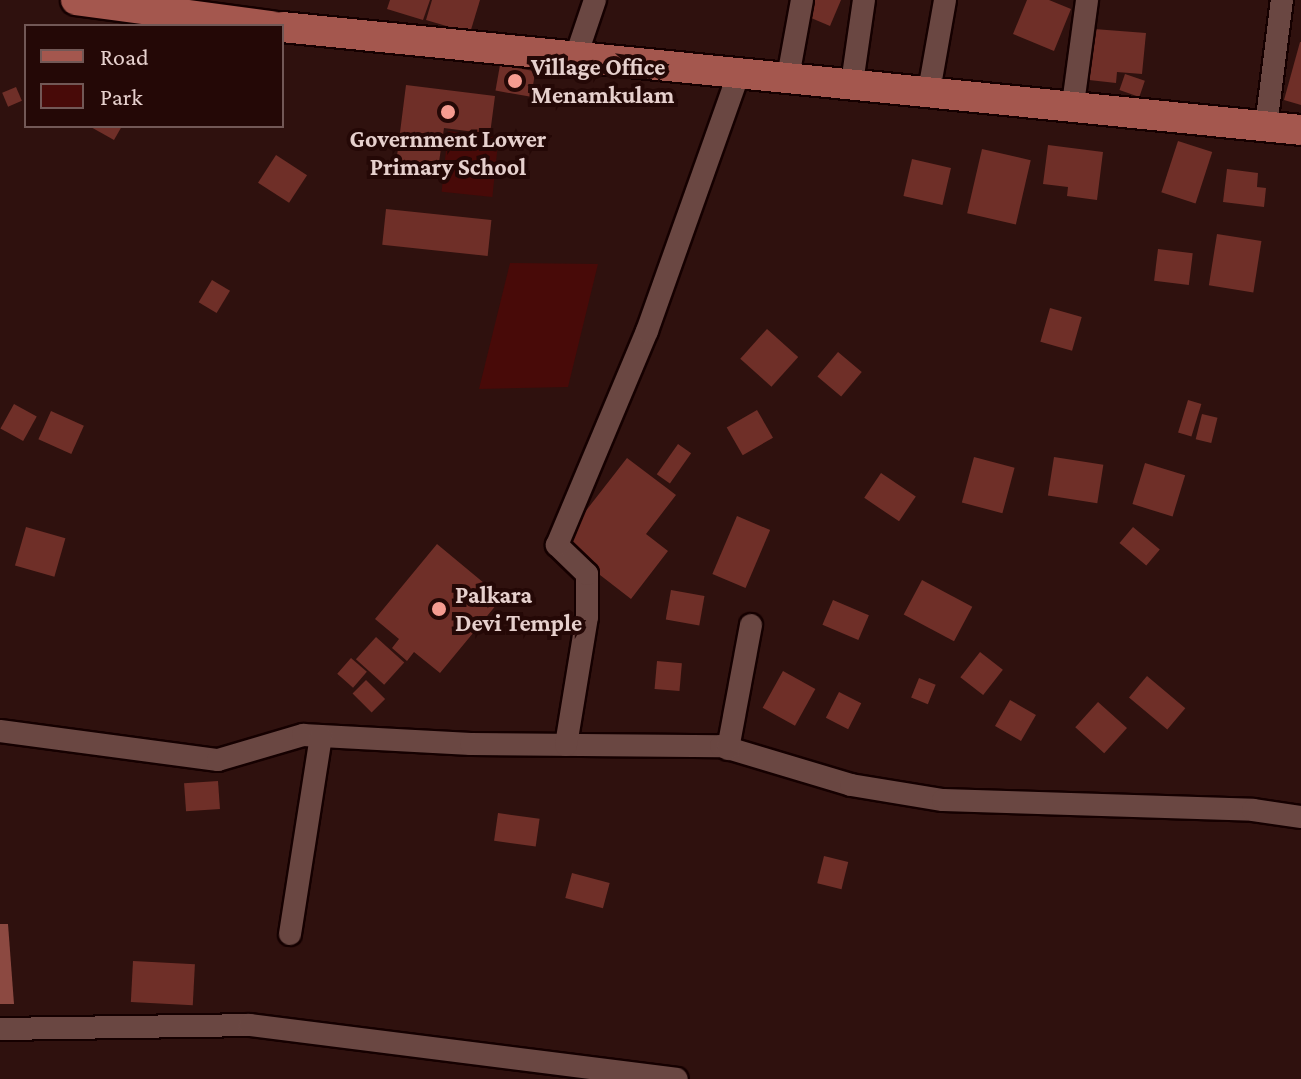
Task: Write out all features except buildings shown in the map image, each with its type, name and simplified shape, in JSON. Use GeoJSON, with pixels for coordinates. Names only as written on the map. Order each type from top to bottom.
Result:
{"type":"FeatureCollection","features":[{"type":"Feature","properties":{"kind":"main road"},"geometry":{"type":"LineString","coordinates":[[93,2],[256,24]]}},
{"type":"Feature","properties":{"kind":"main road"},"geometry":{"type":"LineString","coordinates":[[284,27],[575,59],[1073,104],[1301,130]]}},
{"type":"Feature","properties":{"kind":"street"},"geometry":{"type":"LineString","coordinates":[[575,59],[595,0]]}},
{"type":"Feature","properties":{"kind":"street"},"geometry":{"type":"LineString","coordinates":[[788,77],[802,0]]}},
{"type":"Feature","properties":{"kind":"street"},"geometry":{"type":"LineString","coordinates":[[852,83],[864,0]]}},
{"type":"Feature","properties":{"kind":"street"},"geometry":{"type":"LineString","coordinates":[[929,91],[945,0]]}},
{"type":"Feature","properties":{"kind":"street"},"geometry":{"type":"LineString","coordinates":[[1073,104],[1087,0]]}},
{"type":"Feature","properties":{"kind":"street"},"geometry":{"type":"LineString","coordinates":[[1266,126],[1282,0]]}},
{"type":"Feature","properties":{"kind":"street"},"geometry":{"type":"LineString","coordinates":[[566,745],[587,617],[587,574],[557,545],[647,331],[739,72]]}},
{"type":"Feature","properties":{"kind":"street"},"geometry":{"type":"LineString","coordinates":[[728,749],[751,625]]}},
{"type":"Feature","properties":{"kind":"street"},"geometry":{"type":"LineString","coordinates":[[0,731],[218,760],[303,735],[728,749],[851,785],[943,800],[1253,810],[1301,817]]}},
{"type":"Feature","properties":{"kind":"street"},"geometry":{"type":"LineString","coordinates":[[290,934],[321,736]]}},
{"type":"Feature","properties":{"kind":"street"},"geometry":{"type":"LineString","coordinates":[[0,1029],[250,1025],[677,1079]]}},
{"type":"Feature","properties":{"kind":"green space"},"geometry":{"type":"Polygon","coordinates":[[[448,131],[499,136],[492,197],[442,192],[448,131]]]}},
{"type":"Feature","properties":{"kind":"green space"},"geometry":{"type":"Polygon","coordinates":[[[510,263],[598,264],[568,387],[479,389],[510,263]]]}},
{"type":"Feature","properties":{"kind":"shaded area"},"geometry":{"type":"Polygon","coordinates":[[[0,924],[8,924],[14,1004],[0,1004],[0,924]]]}},
{"type":"Feature","properties":{"kind":"place","name":"Village Office Menamkulam"},"geometry":{"type":"Point","coordinates":[515,81]}},
{"type":"Feature","properties":{"kind":"place","name":"Government Lower Primary School"},"geometry":{"type":"Point","coordinates":[448,112]}},
{"type":"Feature","properties":{"kind":"place","name":"Palkara Devi Temple"},"geometry":{"type":"Point","coordinates":[439,609]}}]}
